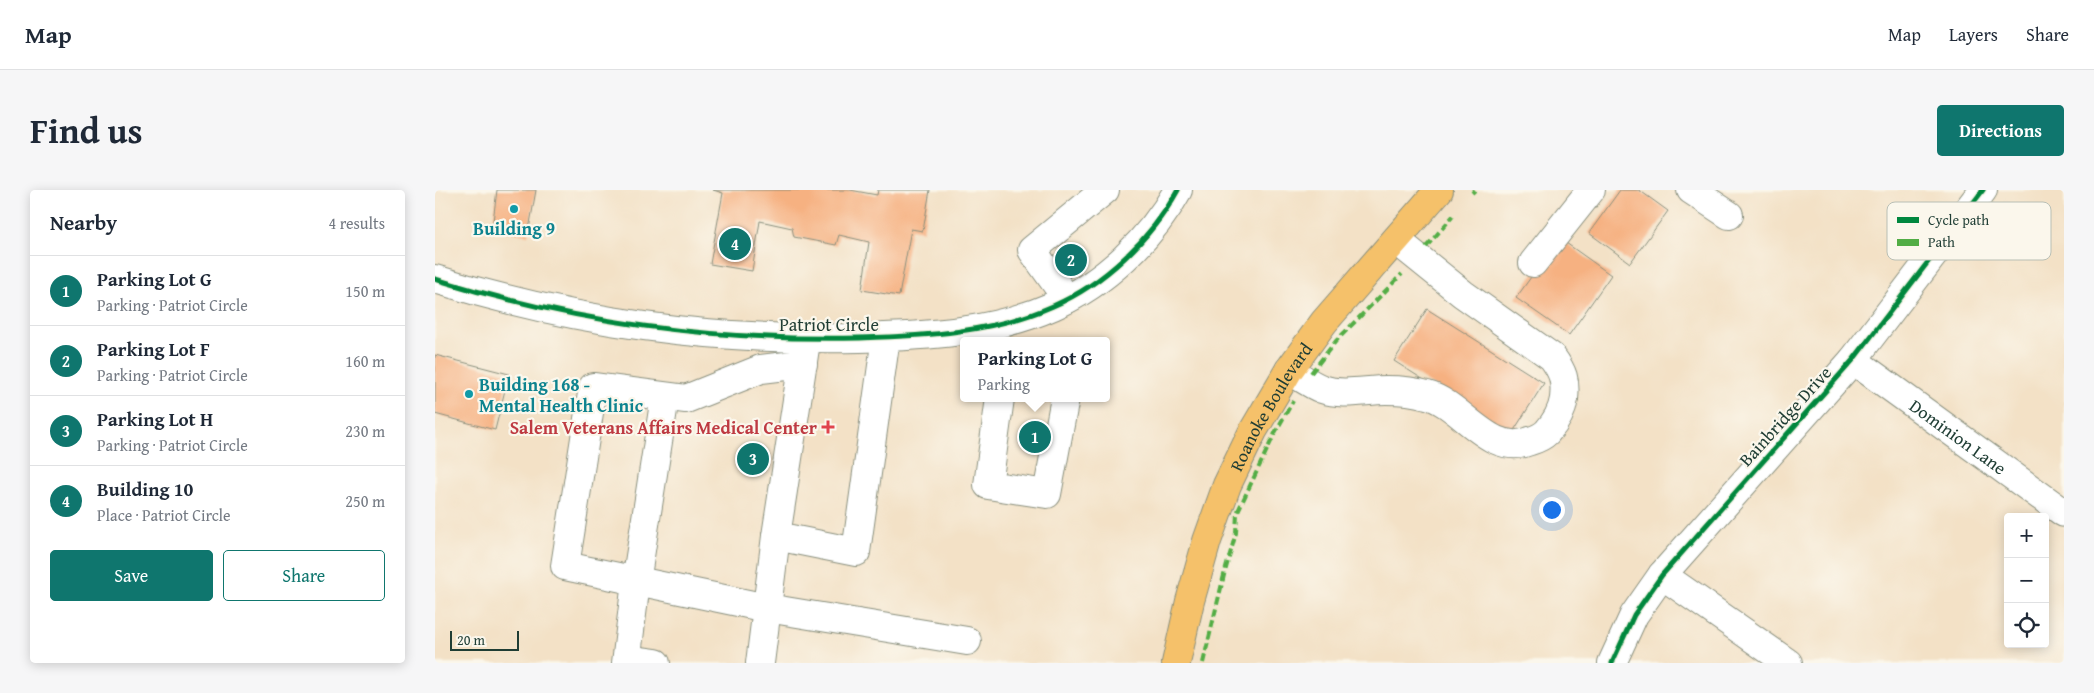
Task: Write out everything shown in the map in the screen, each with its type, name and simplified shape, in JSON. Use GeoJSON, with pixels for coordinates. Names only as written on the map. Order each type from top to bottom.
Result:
{"type":"FeatureCollection","features":[{"type":"Feature","properties":{"kind":"main road","name":"Roanoke Boulevard"},"geometry":{"type":"LineString","coordinates":[[1176,663],[1190,601],[1207,541],[1227,485],[1253,431],[1289,370],[1325,322],[1439,190]]}},
{"type":"Feature","properties":{"kind":"street"},"geometry":{"type":"LineString","coordinates":[[1067,299],[1033,250],[1105,190]]}},
{"type":"Feature","properties":{"kind":"street"},"geometry":{"type":"LineString","coordinates":[[1533,263],[1591,190]]}},
{"type":"Feature","properties":{"kind":"street"},"geometry":{"type":"LineString","coordinates":[[1691,190],[1729,215]]}},
{"type":"Feature","properties":{"kind":"street","name":"Bainbridge Drive"},"geometry":{"type":"LineString","coordinates":[[1974,202],[1983,190]]}},
{"type":"Feature","properties":{"kind":"street","name":"Patriot Circle"},"geometry":{"type":"LineString","coordinates":[[435,279],[487,296],[555,312],[642,327],[726,336],[805,351],[886,337],[963,331],[1003,332],[1094,283],[1129,254],[1155,225],[1172,192]]}},
{"type":"Feature","properties":{"kind":"street"},"geometry":{"type":"LineString","coordinates":[[1289,370],[1320,389],[1339,393],[1387,390],[1430,396],[1492,438],[1508,444],[1525,444],[1542,436],[1554,424],[1563,407],[1565,387],[1562,371],[1551,358],[1463,294],[1395,240]]}},
{"type":"Feature","properties":{"kind":"street","name":"Bainbridge Drive"},"geometry":{"type":"LineString","coordinates":[[1611,663],[1634,615],[1662,575],[1853,360],[1929,260]]}},
{"type":"Feature","properties":{"kind":"street"},"geometry":{"type":"LineString","coordinates":[[776,536],[855,552],[886,337]]}},
{"type":"Feature","properties":{"kind":"street"},"geometry":{"type":"LineString","coordinates":[[805,351],[686,400],[593,387],[565,566],[767,608],[967,641]]}},
{"type":"Feature","properties":{"kind":"street"},"geometry":{"type":"LineString","coordinates":[[759,663],[776,536],[805,351]]}},
{"type":"Feature","properties":{"kind":"street","name":"Dominion Lane"},"geometry":{"type":"LineString","coordinates":[[1853,360],[2064,513]]}},
{"type":"Feature","properties":{"kind":"street"},"geometry":{"type":"LineString","coordinates":[[656,663],[627,661],[636,582],[665,397]]}},
{"type":"Feature","properties":{"kind":"street"},"geometry":{"type":"LineString","coordinates":[[999,402],[988,484],[1047,494],[1064,402]]}},
{"type":"Feature","properties":{"kind":"street"},"geometry":{"type":"LineString","coordinates":[[1662,575],[1788,663]]}},
{"type":"Feature","properties":{"kind":"building","name":"Building 9"},"geometry":{"type":"Polygon","coordinates":[[[497,190],[536,190],[528,235],[492,229],[497,190]]]}},
{"type":"Feature","properties":{"kind":"building"},"geometry":{"type":"Polygon","coordinates":[[[713,190],[850,190],[877,195],[878,190],[930,190],[923,231],[911,229],[899,296],[862,290],[869,242],[839,235],[836,245],[794,237],[792,228],[760,221],[752,271],[710,264],[723,193],[713,190]]]}},
{"type":"Feature","properties":{"kind":"building"},"geometry":{"type":"Polygon","coordinates":[[[1620,190],[1639,190],[1668,211],[1630,263],[1589,233],[1620,190]]]}},
{"type":"Feature","properties":{"kind":"building"},"geometry":{"type":"Polygon","coordinates":[[[1559,238],[1611,275],[1569,335],[1516,298],[1559,238]]]}},
{"type":"Feature","properties":{"kind":"building"},"geometry":{"type":"Polygon","coordinates":[[[1427,309],[1544,383],[1511,435],[1394,361],[1427,309]]]}},
{"type":"Feature","properties":{"kind":"building","name":"Building 168 - Mental Health Clinic"},"geometry":{"type":"Polygon","coordinates":[[[435,355],[509,374],[495,430],[435,414],[435,355]]]}},
{"type":"Feature","properties":{"kind":"marked path"},"geometry":{"type":"LineString","coordinates":[[1472,193],[1475,190]]}},
{"type":"Feature","properties":{"kind":"marked path"},"geometry":{"type":"LineString","coordinates":[[1426,247],[1453,216]]}},
{"type":"Feature","properties":{"kind":"marked path"},"geometry":{"type":"LineString","coordinates":[[1311,373],[1336,341],[1402,274]]}},
{"type":"Feature","properties":{"kind":"marked path"},"geometry":{"type":"LineString","coordinates":[[1203,663],[1236,533],[1237,513],[1276,431],[1293,401]]}},
{"type":"Feature","properties":{"kind":"cycle path"},"geometry":{"type":"LineString","coordinates":[[435,279],[540,307],[592,318],[698,332],[805,338],[860,338],[934,334],[1006,322],[1030,315],[1072,297],[1108,273],[1140,242],[1154,226],[1178,190]]}},
{"type":"Feature","properties":{"kind":"cycle path"},"geometry":{"type":"LineString","coordinates":[[1974,202],[1983,190]]}},
{"type":"Feature","properties":{"kind":"cycle path"},"geometry":{"type":"LineString","coordinates":[[1612,663],[1634,615],[1662,575],[1853,360],[1929,260]]}},
{"type":"Feature","properties":{"kind":"place","name":"Building 9"},"geometry":{"type":"Point","coordinates":[514,209]}},
{"type":"Feature","properties":{"kind":"place","name":"Building 10"},"geometry":{"type":"Point","coordinates":[735,244]}},
{"type":"Feature","properties":{"kind":"place","name":"Parking Lot F"},"geometry":{"type":"Point","coordinates":[1071,260]}},
{"type":"Feature","properties":{"kind":"place","name":"Building 168 - Mental Health Clinic"},"geometry":{"type":"Point","coordinates":[469,394]}},
{"type":"Feature","properties":{"kind":"place","name":"Salem Veterans Affairs Medical Center"},"geometry":{"type":"Point","coordinates":[828,427]}},
{"type":"Feature","properties":{"kind":"place","name":"Parking Lot G"},"geometry":{"type":"Point","coordinates":[1035,437]}},
{"type":"Feature","properties":{"kind":"place","name":"Parking Lot H"},"geometry":{"type":"Point","coordinates":[753,459]}}]}
